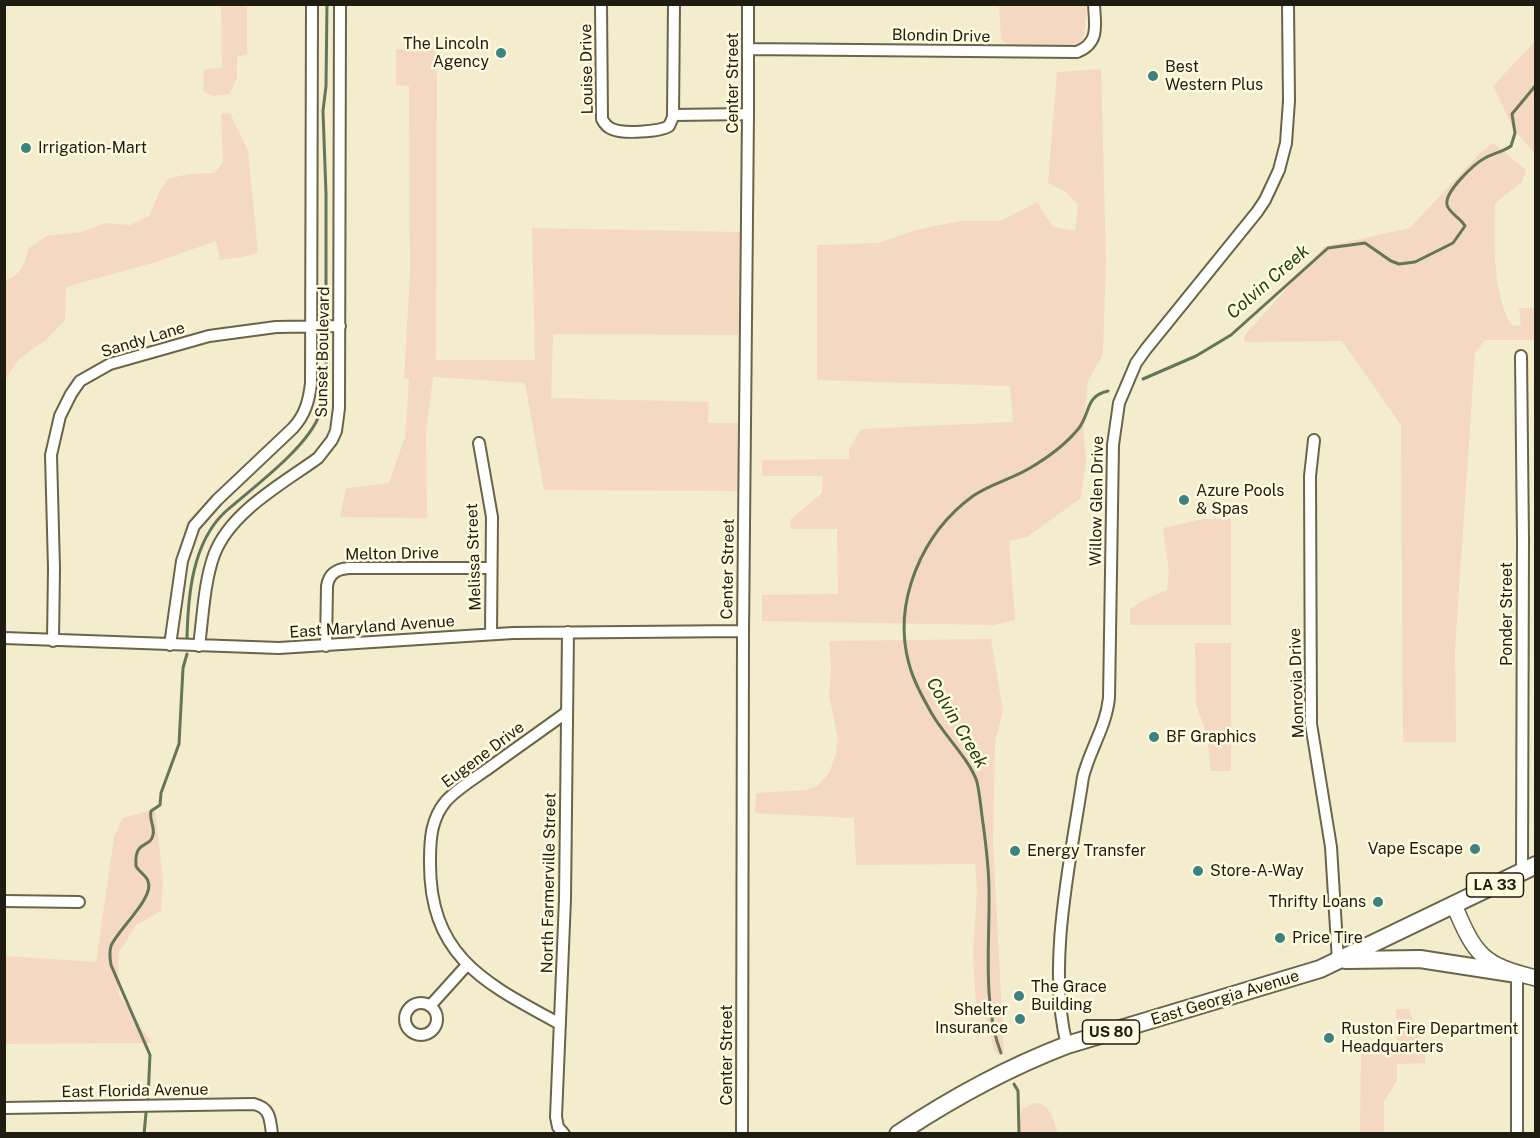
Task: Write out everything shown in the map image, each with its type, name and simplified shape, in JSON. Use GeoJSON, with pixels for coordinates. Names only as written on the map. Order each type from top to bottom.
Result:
{"type":"FeatureCollection","features":[{"type":"Feature","properties":{"kind":"main road","name":"LA 33"},"geometry":{"type":"LineString","coordinates":[[1454,906],[1529,868]]}},
{"type":"Feature","properties":{"kind":"main road","name":"East Georgia Avenue"},"geometry":{"type":"LineString","coordinates":[[898,1134],[971,1088],[1033,1058],[1067,1045],[1320,969],[1454,906]]}},
{"type":"Feature","properties":{"kind":"main road"},"geometry":{"type":"LineString","coordinates":[[1454,906],[1467,936],[1478,951],[1494,965],[1518,974]]}},
{"type":"Feature","properties":{"kind":"main road"},"geometry":{"type":"LineString","coordinates":[[1338,961],[1420,959],[1536,978]]}},
{"type":"Feature","properties":{"kind":"street","name":"Sunset Boulevard"},"geometry":{"type":"LineString","coordinates":[[170,645],[182,561],[194,526],[217,500],[293,428],[305,411],[311,383],[312,4]]}},
{"type":"Feature","properties":{"kind":"street","name":"Sunset Boulevard"},"geometry":{"type":"LineString","coordinates":[[199,646],[209,572],[222,538],[246,511],[318,458],[332,440],[338,416],[340,4]]}},
{"type":"Feature","properties":{"kind":"street","name":"Louise Drive"},"geometry":{"type":"LineString","coordinates":[[601,4],[602,119],[616,130],[657,131],[669,126],[673,115]]}},
{"type":"Feature","properties":{"kind":"street"},"geometry":{"type":"LineString","coordinates":[[674,4],[673,115],[748,114]]}},
{"type":"Feature","properties":{"kind":"street","name":"Center Street"},"geometry":{"type":"LineString","coordinates":[[742,1134],[742,631],[748,4]]}},
{"type":"Feature","properties":{"kind":"street","name":"Blondin Drive"},"geometry":{"type":"LineString","coordinates":[[748,49],[1077,52],[1085,49],[1092,42],[1095,34],[1094,4]]}},
{"type":"Feature","properties":{"kind":"street","name":"Willow Glen Drive"},"geometry":{"type":"LineString","coordinates":[[1067,1045],[1060,1009],[1061,935],[1083,777],[1105,721],[1109,698],[1113,445],[1119,403],[1126,382],[1141,356],[1257,212],[1279,170],[1285,152],[1288,130],[1288,4]]}},
{"type":"Feature","properties":{"kind":"street","name":"Sandy Lane"},"geometry":{"type":"LineString","coordinates":[[53,640],[51,455],[60,416],[75,388],[86,377],[110,364],[192,340],[248,329],[340,326]]}},
{"type":"Feature","properties":{"kind":"street","name":"Ponder Street"},"geometry":{"type":"LineString","coordinates":[[1521,356],[1529,868]]}},
{"type":"Feature","properties":{"kind":"street","name":"Monrovia Drive"},"geometry":{"type":"LineString","coordinates":[[1314,440],[1310,476],[1311,724],[1331,847],[1338,961]]}},
{"type":"Feature","properties":{"kind":"street","name":"Melissa Street"},"geometry":{"type":"LineString","coordinates":[[479,443],[492,517],[491,634]]}},
{"type":"Feature","properties":{"kind":"street","name":"Melton Drive"},"geometry":{"type":"LineString","coordinates":[[326,646],[327,586],[329,578],[337,570],[349,568],[491,568]]}},
{"type":"Feature","properties":{"kind":"street","name":"East Maryland Avenue"},"geometry":{"type":"LineString","coordinates":[[4,638],[279,648],[491,634],[742,631]]}},
{"type":"Feature","properties":{"kind":"street","name":"North Farmerville Street"},"geometry":{"type":"LineString","coordinates":[[563,1133],[558,1127],[556,1117],[565,887],[568,632]]}},
{"type":"Feature","properties":{"kind":"street","name":"Eugene Drive"},"geometry":{"type":"LineString","coordinates":[[560,1024],[501,992],[467,965],[446,935],[434,902],[430,859],[432,832],[436,817],[446,802],[459,790],[567,712]]}},
{"type":"Feature","properties":{"kind":"street"},"geometry":{"type":"LineString","coordinates":[[4,901],[79,902]]}},
{"type":"Feature","properties":{"kind":"street"},"geometry":{"type":"LineString","coordinates":[[430,1006],[467,965]]}},
{"type":"Feature","properties":{"kind":"street"},"geometry":{"type":"LineString","coordinates":[[1517,1134],[1518,974]]}},
{"type":"Feature","properties":{"kind":"street","name":"East Florida Avenue"},"geometry":{"type":"LineString","coordinates":[[4,1108],[247,1104],[265,1108],[270,1116],[272,1134]]}},
{"type":"Feature","properties":{"kind":"shaded area"},"geometry":{"type":"Polygon","coordinates":[[[221,5],[247,5],[247,54],[237,57],[237,78],[229,94],[213,96],[203,91],[204,69],[222,68],[221,5]]]}},
{"type":"Feature","properties":{"kind":"shaded area"},"geometry":{"type":"Polygon","coordinates":[[[999,5],[1087,5],[1084,36],[1077,47],[1012,48],[1001,39],[999,5]]]}},
{"type":"Feature","properties":{"kind":"shaded area"},"geometry":{"type":"Polygon","coordinates":[[[1535,41],[1535,154],[1513,128],[1493,86],[1535,41]]]}},
{"type":"Feature","properties":{"kind":"shaded area"},"geometry":{"type":"Polygon","coordinates":[[[396,49],[437,49],[436,360],[535,360],[532,228],[742,232],[740,335],[553,334],[551,398],[709,402],[708,423],[739,423],[738,491],[544,490],[525,383],[433,377],[426,430],[427,518],[340,517],[346,488],[389,483],[405,437],[409,379],[404,378],[410,274],[409,86],[396,85],[396,49]]]}},
{"type":"Feature","properties":{"kind":"shaded area"},"geometry":{"type":"Polygon","coordinates":[[[1101,69],[1106,260],[1103,354],[1088,381],[1083,426],[1086,461],[1081,498],[1027,537],[1009,541],[1015,620],[994,625],[762,621],[762,595],[838,594],[837,529],[791,529],[790,520],[822,493],[823,476],[762,476],[762,460],[849,459],[849,449],[861,429],[1013,422],[1010,386],[817,380],[817,245],[878,243],[916,230],[960,221],[1001,221],[1037,202],[1053,227],[1075,231],[1078,205],[1066,192],[1048,183],[1057,72],[1101,69]]]}},
{"type":"Feature","properties":{"kind":"shaded area"},"geometry":{"type":"Polygon","coordinates":[[[230,113],[248,151],[258,252],[248,256],[220,260],[216,241],[156,262],[66,287],[65,320],[47,339],[19,359],[5,380],[5,280],[14,276],[21,269],[28,249],[46,236],[82,232],[105,223],[130,225],[149,216],[168,179],[188,174],[214,173],[223,162],[221,114],[230,113]]]}},
{"type":"Feature","properties":{"kind":"shaded area"},"geometry":{"type":"Polygon","coordinates":[[[1493,143],[1526,170],[1522,182],[1495,203],[1495,250],[1498,283],[1505,313],[1512,326],[1521,325],[1519,308],[1535,308],[1535,340],[1485,340],[1475,353],[1455,649],[1456,742],[1403,742],[1401,425],[1342,341],[1245,342],[1244,336],[1324,247],[1410,228],[1481,152],[1493,143]]]}},
{"type":"Feature","properties":{"kind":"shaded area"},"geometry":{"type":"Polygon","coordinates":[[[1204,519],[1231,519],[1231,625],[1130,625],[1130,609],[1167,590],[1169,572],[1163,528],[1204,519]]]}},
{"type":"Feature","properties":{"kind":"shaded area"},"geometry":{"type":"Polygon","coordinates":[[[991,639],[1003,712],[995,740],[993,843],[1004,1053],[999,1055],[994,1050],[987,1020],[976,1009],[973,952],[977,889],[975,864],[856,865],[854,818],[755,813],[756,793],[806,790],[817,786],[829,773],[836,754],[838,738],[829,695],[831,668],[829,641],[991,639]]]}},
{"type":"Feature","properties":{"kind":"shaded area"},"geometry":{"type":"Polygon","coordinates":[[[1195,643],[1231,643],[1231,771],[1211,771],[1207,735],[1196,705],[1195,643]]]}},
{"type":"Feature","properties":{"kind":"shaded area"},"geometry":{"type":"Polygon","coordinates":[[[155,809],[163,880],[161,911],[136,925],[118,954],[119,995],[152,1043],[5,1044],[5,956],[96,962],[114,837],[123,818],[155,809]]]}},
{"type":"Feature","properties":{"kind":"shaded area"},"geometry":{"type":"Polygon","coordinates":[[[1396,1009],[1409,1009],[1425,1052],[1425,1063],[1397,1064],[1397,1080],[1384,1102],[1384,1133],[1360,1133],[1361,1054],[1397,1054],[1396,1009]]]}},
{"type":"Feature","properties":{"kind":"shaded area"},"geometry":{"type":"Polygon","coordinates":[[[1035,1103],[1045,1106],[1053,1118],[1058,1133],[1018,1133],[1022,1109],[1035,1103]]]}},
{"type":"Feature","properties":{"kind":"waterway"},"geometry":{"type":"LineString","coordinates":[[326,316],[323,111],[326,86],[327,4]]}},
{"type":"Feature","properties":{"kind":"waterway","name":"Colvin Creek"},"geometry":{"type":"LineString","coordinates":[[1143,379],[1196,356],[1231,335],[1328,248],[1365,243],[1399,264],[1415,262],[1453,243],[1465,226],[1448,208],[1447,199],[1450,193],[1467,172],[1480,161],[1511,146],[1515,133],[1512,114],[1536,85]]}},
{"type":"Feature","properties":{"kind":"waterway"},"geometry":{"type":"LineString","coordinates":[[187,638],[194,571],[205,539],[225,512],[292,453],[314,426],[320,413],[325,384],[326,335]]}},
{"type":"Feature","properties":{"kind":"waterway","name":"Colvin Creek"},"geometry":{"type":"LineString","coordinates":[[1001,1053],[995,1034],[989,994],[988,874],[977,782],[969,765],[932,714],[911,671],[905,640],[908,593],[926,549],[955,511],[973,496],[1023,472],[1056,450],[1079,428],[1095,397],[1108,391]]}},
{"type":"Feature","properties":{"kind":"waterway"},"geometry":{"type":"LineString","coordinates":[[148,1098],[150,1055],[111,965],[110,951],[115,939],[141,905],[149,888],[147,879],[136,866],[136,857],[140,848],[149,842],[153,835],[151,811],[160,805],[161,793],[179,744],[183,668],[187,654]]}},
{"type":"Feature","properties":{"kind":"waterway","name":"Colvin Creek"},"geometry":{"type":"LineString","coordinates":[[1014,1084],[1018,1091],[1019,1134]]}},
{"type":"Feature","properties":{"kind":"waterway"},"geometry":{"type":"LineString","coordinates":[[144,1134],[146,1113]]}},
{"type":"Feature","properties":{"kind":"place","name":"The Lincoln Agency"},"geometry":{"type":"Point","coordinates":[501,53]}},
{"type":"Feature","properties":{"kind":"place","name":"Best Western Plus"},"geometry":{"type":"Point","coordinates":[1153,76]}},
{"type":"Feature","properties":{"kind":"place","name":"Irrigation-Mart"},"geometry":{"type":"Point","coordinates":[26,148]}},
{"type":"Feature","properties":{"kind":"place","name":"Azure Pools & Spas"},"geometry":{"type":"Point","coordinates":[1184,500]}},
{"type":"Feature","properties":{"kind":"place","name":"BF Graphics"},"geometry":{"type":"Point","coordinates":[1154,737]}},
{"type":"Feature","properties":{"kind":"place","name":"Vape Escape"},"geometry":{"type":"Point","coordinates":[1475,849]}},
{"type":"Feature","properties":{"kind":"place","name":"Energy Transfer"},"geometry":{"type":"Point","coordinates":[1015,851]}},
{"type":"Feature","properties":{"kind":"place","name":"Store-A-Way"},"geometry":{"type":"Point","coordinates":[1198,871]}},
{"type":"Feature","properties":{"kind":"place","name":"Thrifty Loans"},"geometry":{"type":"Point","coordinates":[1378,902]}},
{"type":"Feature","properties":{"kind":"place","name":"Price Tire"},"geometry":{"type":"Point","coordinates":[1280,938]}},
{"type":"Feature","properties":{"kind":"place","name":"The Grace Building"},"geometry":{"type":"Point","coordinates":[1019,996]}},
{"type":"Feature","properties":{"kind":"place","name":"Shelter Insurance"},"geometry":{"type":"Point","coordinates":[1020,1019]}},
{"type":"Feature","properties":{"kind":"place","name":"Ruston Fire Department Headquarters"},"geometry":{"type":"Point","coordinates":[1329,1038]}}]}
